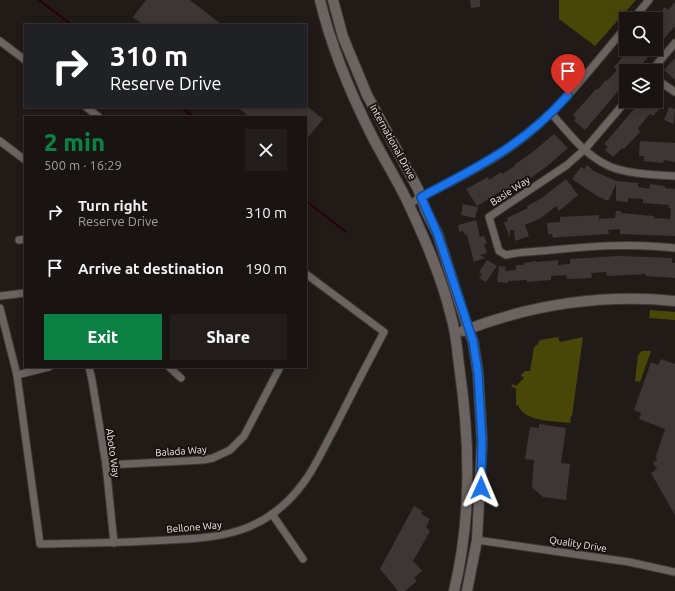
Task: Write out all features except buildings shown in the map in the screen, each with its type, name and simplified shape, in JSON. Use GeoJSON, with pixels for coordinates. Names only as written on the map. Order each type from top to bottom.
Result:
{"type":"FeatureCollection","features":[{"type":"Feature","properties":{"kind":"main road","name":"International Drive"},"geometry":{"type":"LineString","coordinates":[[320,0],[332,44],[345,75],[371,134],[427,243],[446,296],[455,334],[466,410],[468,443],[467,501],[463,543],[454,591]]}},
{"type":"Feature","properties":{"kind":"main road","name":"International Drive"},"geometry":{"type":"LineString","coordinates":[[333,0],[343,37],[367,95],[418,189],[438,235],[473,341],[478,373],[482,441],[477,540],[467,591]]}},
{"type":"Feature","properties":{"kind":"main road"},"geometry":{"type":"LineString","coordinates":[[455,334],[519,313],[567,304],[616,299],[675,301]]}},
{"type":"Feature","properties":{"kind":"main road"},"geometry":{"type":"LineString","coordinates":[[468,443],[476,469],[471,537],[472,539],[477,540]]}},
{"type":"Feature","properties":{"kind":"main road"},"geometry":{"type":"LineString","coordinates":[[462,591],[469,549],[468,544],[463,543]]}},
{"type":"Feature","properties":{"kind":"street"},"geometry":{"type":"LineString","coordinates":[[639,12],[650,0]]}},
{"type":"Feature","properties":{"kind":"street"},"geometry":{"type":"LineString","coordinates":[[408,204],[503,152],[534,130],[551,113],[619,35]]}},
{"type":"Feature","properties":{"kind":"street"},"geometry":{"type":"LineString","coordinates":[[0,41],[24,59]]}},
{"type":"Feature","properties":{"kind":"street"},"geometry":{"type":"LineString","coordinates":[[657,64],[675,42]]}},
{"type":"Feature","properties":{"kind":"street"},"geometry":{"type":"LineString","coordinates":[[663,84],[675,92]]}},
{"type":"Feature","properties":{"kind":"street"},"geometry":{"type":"LineString","coordinates":[[87,108],[98,116]]}},
{"type":"Feature","properties":{"kind":"street","name":"Basie Way"},"geometry":{"type":"LineString","coordinates":[[620,108],[585,149],[567,164],[489,216],[499,251],[506,255],[518,252],[582,247],[635,246],[675,248]]}},
{"type":"Feature","properties":{"kind":"street"},"geometry":{"type":"LineString","coordinates":[[551,113],[585,149],[604,164],[617,169],[675,176]]}},
{"type":"Feature","properties":{"kind":"street"},"geometry":{"type":"LineString","coordinates":[[0,141],[24,159]]}},
{"type":"Feature","properties":{"kind":"street","name":"Bellone Way"},"geometry":{"type":"LineString","coordinates":[[0,308],[17,375],[40,544],[114,543],[208,538],[224,536],[246,528],[272,514],[294,495],[313,469],[384,332],[307,275]]}},
{"type":"Feature","properties":{"kind":"street"},"geometry":{"type":"LineString","coordinates":[[0,296],[24,293]]}},
{"type":"Feature","properties":{"kind":"street"},"geometry":{"type":"LineString","coordinates":[[17,375],[45,368]]}},
{"type":"Feature","properties":{"kind":"street","name":"Aboto Way"},"geometry":{"type":"LineString","coordinates":[[88,368],[92,380],[106,465],[114,543]]}},
{"type":"Feature","properties":{"kind":"street"},"geometry":{"type":"LineString","coordinates":[[170,368],[181,378]]}},
{"type":"Feature","properties":{"kind":"street","name":"Balada Way"},"geometry":{"type":"LineString","coordinates":[[106,465],[203,460],[223,454],[238,443],[244,436],[279,368]]}},
{"type":"Feature","properties":{"kind":"street"},"geometry":{"type":"LineString","coordinates":[[272,514],[303,559]]}},
{"type":"Feature","properties":{"kind":"street","name":"Quality Drive"},"geometry":{"type":"LineString","coordinates":[[477,540],[624,562],[675,572]]}},
{"type":"Feature","properties":{"kind":"shaded area"},"geometry":{"type":"Polygon","coordinates":[[[559,0],[636,0],[625,12],[619,12],[619,19],[595,46],[559,19],[559,0]]]}},
{"type":"Feature","properties":{"kind":"shaded area"},"geometry":{"type":"Polygon","coordinates":[[[650,310],[675,312],[675,320],[649,318],[650,310]]]}},
{"type":"Feature","properties":{"kind":"shaded area"},"geometry":{"type":"Polygon","coordinates":[[[558,337],[560,342],[583,337],[570,423],[540,420],[526,415],[521,411],[518,405],[516,406],[516,388],[511,387],[513,384],[516,386],[524,378],[521,375],[525,371],[530,371],[534,347],[540,340],[558,337]]]}},
{"type":"Feature","properties":{"kind":"shaded area"},"geometry":{"type":"Polygon","coordinates":[[[642,351],[651,351],[640,382],[635,381],[638,355],[642,351]]]}},
{"type":"Feature","properties":{"kind":"waterway"},"geometry":{"type":"LineString","coordinates":[[39,0],[71,24]]}},
{"type":"Feature","properties":{"kind":"waterway"},"geometry":{"type":"LineString","coordinates":[[182,108],[193,116]]}},
{"type":"Feature","properties":{"kind":"waterway"},"geometry":{"type":"LineString","coordinates":[[307,202],[346,232]]}},
{"type":"Feature","properties":{"kind":"route"},"geometry":{"type":"LineString","coordinates":[[481,488],[482,441],[478,373],[473,341],[438,235],[421,197],[488,161],[519,141],[534,130],[568,95]]}}]}
